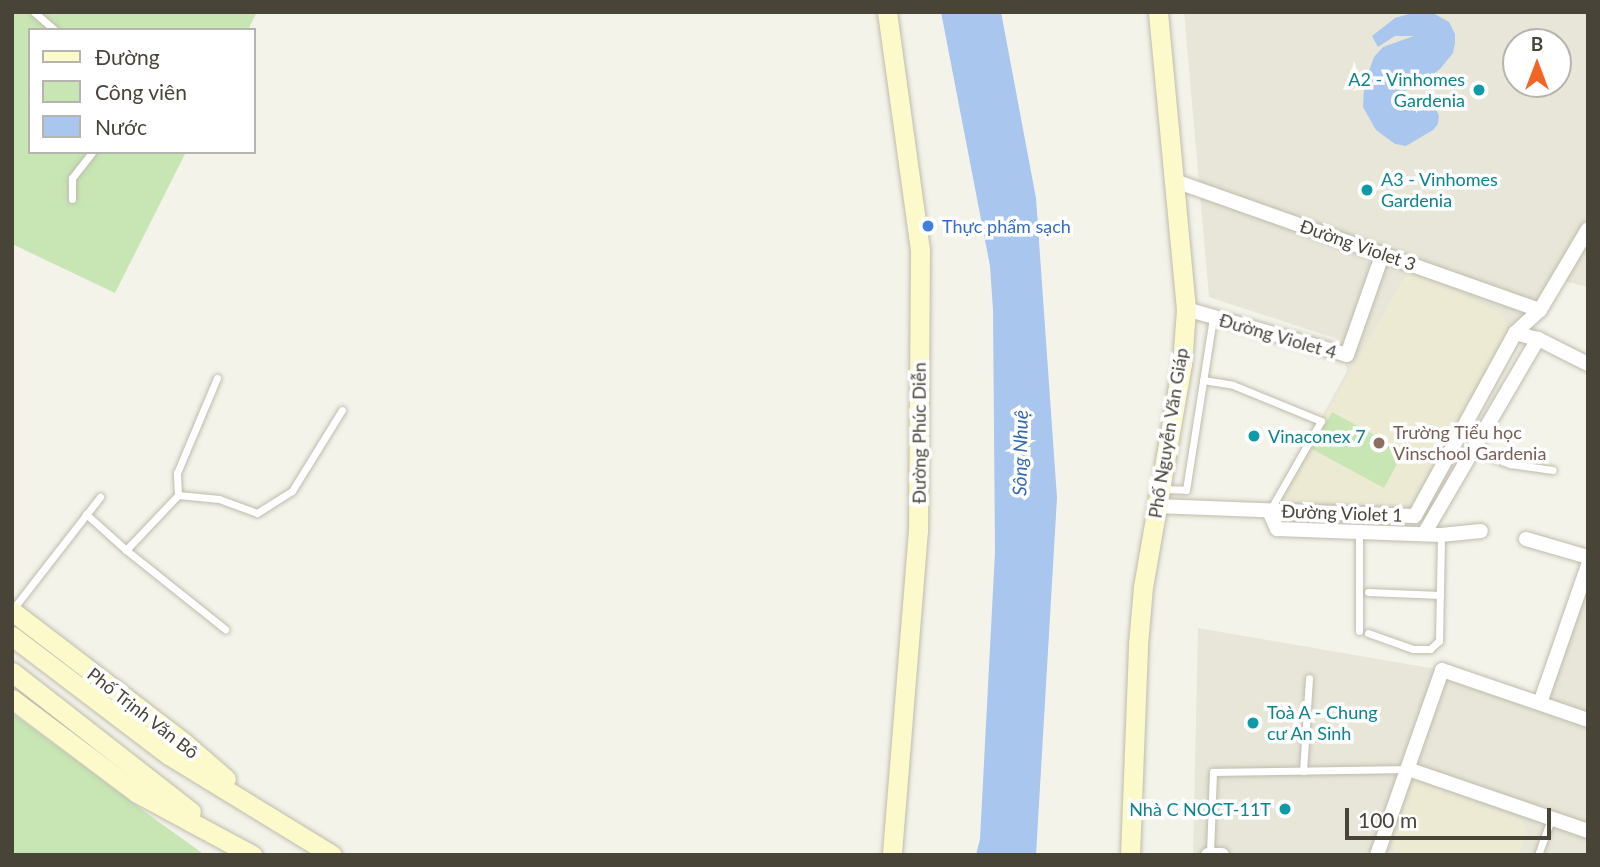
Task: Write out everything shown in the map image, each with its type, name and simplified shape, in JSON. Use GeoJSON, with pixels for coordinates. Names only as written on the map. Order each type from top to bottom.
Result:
{"type":"FeatureCollection","features":[{"type":"Feature","properties":{"kind":"street","name":"Đường Phúc Diễn"},"geometry":{"type":"LineString","coordinates":[[887,12],[920,251],[918,530],[892,855]]}},
{"type":"Feature","properties":{"kind":"street","name":"Phố Nguyễn Văn Giáp"},"geometry":{"type":"LineString","coordinates":[[1130,855],[1138,644],[1157,498],[1182,364],[1186,309],[1158,12]]}},
{"type":"Feature","properties":{"kind":"street","name":"Đường Violet 3"},"geometry":{"type":"LineString","coordinates":[[1175,181],[1540,310]]}},
{"type":"Feature","properties":{"kind":"street","name":"Đường Violet 1"},"geometry":{"type":"LineString","coordinates":[[1269,511],[1415,516],[1515,333],[1540,310],[1588,229]]}},
{"type":"Feature","properties":{"kind":"street","name":"Đường Violet 4"},"geometry":{"type":"LineString","coordinates":[[1186,309],[1347,355],[1383,253]]}},
{"type":"Feature","properties":{"kind":"street"},"geometry":{"type":"LineString","coordinates":[[1515,333],[1538,339],[1588,364]]}},
{"type":"Feature","properties":{"kind":"street"},"geometry":{"type":"LineString","coordinates":[[1424,534],[1538,339]]}},
{"type":"Feature","properties":{"kind":"street"},"geometry":{"type":"LineString","coordinates":[[1157,498],[1187,509],[1269,511],[1276,529],[1441,535],[1481,531]]}},
{"type":"Feature","properties":{"kind":"street"},"geometry":{"type":"LineString","coordinates":[[1526,539],[1588,557]]}},
{"type":"Feature","properties":{"kind":"street"},"geometry":{"type":"LineString","coordinates":[[1540,703],[1588,565]]}},
{"type":"Feature","properties":{"kind":"street","name":"Phố Trịnh Văn Bô"},"geometry":{"type":"LineString","coordinates":[[12,610],[181,741],[272,819]]}},
{"type":"Feature","properties":{"kind":"street","name":"Phố Trịnh Văn Bô"},"geometry":{"type":"LineString","coordinates":[[12,636],[169,755],[332,855]]}},
{"type":"Feature","properties":{"kind":"street"},"geometry":{"type":"LineString","coordinates":[[1377,855],[1442,670],[1588,720]]}},
{"type":"Feature","properties":{"kind":"street"},"geometry":{"type":"LineString","coordinates":[[12,673],[149,777],[223,838]]}},
{"type":"Feature","properties":{"kind":"street"},"geometry":{"type":"LineString","coordinates":[[12,699],[137,793],[252,855]]}},
{"type":"Feature","properties":{"kind":"street"},"geometry":{"type":"LineString","coordinates":[[1408,769],[1588,831]]}},
{"type":"Feature","properties":{"kind":"street"},"geometry":{"type":"LineString","coordinates":[[1209,854],[1222,855]]}},
{"type":"Feature","properties":{"kind":"lane"},"geometry":{"type":"LineString","coordinates":[[34,12],[53,28]]}},
{"type":"Feature","properties":{"kind":"lane"},"geometry":{"type":"LineString","coordinates":[[72,199],[72,178],[90,154]]}},
{"type":"Feature","properties":{"kind":"lane"},"geometry":{"type":"LineString","coordinates":[[1187,509],[1186,490],[1213,317]]}},
{"type":"Feature","properties":{"kind":"lane"},"geometry":{"type":"LineString","coordinates":[[126,551],[178,495],[177,473],[218,378]]}},
{"type":"Feature","properties":{"kind":"lane"},"geometry":{"type":"LineString","coordinates":[[1203,380],[1233,385],[1321,421],[1269,511]]}},
{"type":"Feature","properties":{"kind":"lane"},"geometry":{"type":"LineString","coordinates":[[178,495],[219,499],[257,513],[292,491],[342,410]]}},
{"type":"Feature","properties":{"kind":"lane"},"geometry":{"type":"LineString","coordinates":[[1473,450],[1510,464],[1553,470]]}},
{"type":"Feature","properties":{"kind":"lane"},"geometry":{"type":"LineString","coordinates":[[1157,498],[1186,490]]}},
{"type":"Feature","properties":{"kind":"lane"},"geometry":{"type":"LineString","coordinates":[[12,610],[100,497]]}},
{"type":"Feature","properties":{"kind":"lane"},"geometry":{"type":"LineString","coordinates":[[86,514],[126,551],[225,629]]}},
{"type":"Feature","properties":{"kind":"lane"},"geometry":{"type":"LineString","coordinates":[[1359,531],[1359,631]]}},
{"type":"Feature","properties":{"kind":"lane"},"geometry":{"type":"LineString","coordinates":[[1368,633],[1413,649],[1435,646],[1439,641],[1441,535]]}},
{"type":"Feature","properties":{"kind":"lane"},"geometry":{"type":"LineString","coordinates":[[1368,592],[1440,595]]}},
{"type":"Feature","properties":{"kind":"lane"},"geometry":{"type":"LineString","coordinates":[[1303,771],[1309,678]]}},
{"type":"Feature","properties":{"kind":"lane"},"geometry":{"type":"LineString","coordinates":[[1209,854],[1213,772],[1408,769]]}},
{"type":"Feature","properties":{"kind":"lane"},"geometry":{"type":"LineString","coordinates":[[1538,855],[1551,819]]}},
{"type":"Feature","properties":{"kind":"shaded area"},"geometry":{"type":"Polygon","coordinates":[[[1184,12],[1588,12],[1588,287],[1551,278],[1417,518],[1270,511],[1347,371],[1340,340],[1209,297],[1184,12]]]}},
{"type":"Feature","properties":{"kind":"shaded area","name":"Trường Tiểu học Vinschool Gardenia"},"geometry":{"type":"Polygon","coordinates":[[[1409,269],[1503,314],[1508,332],[1414,505],[1276,502],[1409,269]]]}},
{"type":"Feature","properties":{"kind":"shaded area"},"geometry":{"type":"Polygon","coordinates":[[[1588,565],[1588,855],[1193,855],[1198,628],[1442,670],[1540,703],[1588,565]]]}},
{"type":"Feature","properties":{"kind":"shaded area"},"geometry":{"type":"Polygon","coordinates":[[[1414,779],[1522,820],[1527,833],[1519,855],[1397,855],[1392,846],[1414,779]]]}},
{"type":"Feature","properties":{"kind":"green space"},"geometry":{"type":"Polygon","coordinates":[[[12,12],[257,12],[249,28],[28,28],[28,154],[185,154],[115,293],[12,244],[12,12]]]}},
{"type":"Feature","properties":{"kind":"green space"},"geometry":{"type":"Polygon","coordinates":[[[1332,412],[1404,451],[1384,488],[1312,449],[1332,412]]]}},
{"type":"Feature","properties":{"kind":"green space"},"geometry":{"type":"Polygon","coordinates":[[[12,713],[152,817],[205,855],[12,853],[12,713]]]}},
{"type":"Feature","properties":{"kind":"water","name":"Sông Nhuệ"},"geometry":{"type":"Polygon","coordinates":[[[941,12],[1001,12],[1036,198],[1057,498],[1036,855],[976,855],[980,839],[995,552],[993,310],[990,266],[941,12]]]}},
{"type":"Feature","properties":{"kind":"water"},"geometry":{"type":"Polygon","coordinates":[[[1416,12],[1431,12],[1449,22],[1455,34],[1455,43],[1453,53],[1440,69],[1422,83],[1402,92],[1402,100],[1414,96],[1432,101],[1439,116],[1438,124],[1433,130],[1406,146],[1395,144],[1376,130],[1363,107],[1364,85],[1374,57],[1383,47],[1414,36],[1395,36],[1378,47],[1372,36],[1395,18],[1416,12]]]}},
{"type":"Feature","properties":{"kind":"place","name":"A2 - Vinhomes Gardenia"},"geometry":{"type":"Point","coordinates":[1479,90]}},
{"type":"Feature","properties":{"kind":"place","name":"A3 - Vinhomes Gardenia"},"geometry":{"type":"Point","coordinates":[1367,190]}},
{"type":"Feature","properties":{"kind":"place","name":"Thực phẩm sạch"},"geometry":{"type":"Point","coordinates":[928,226]}},
{"type":"Feature","properties":{"kind":"place","name":"Vinaconex 7"},"geometry":{"type":"Point","coordinates":[1254,436]}},
{"type":"Feature","properties":{"kind":"place","name":"Trường Tiểu học Vinschool Gardenia"},"geometry":{"type":"Point","coordinates":[1379,443]}},
{"type":"Feature","properties":{"kind":"place","name":"Toà A - Chung cư An Sinh"},"geometry":{"type":"Point","coordinates":[1253,723]}},
{"type":"Feature","properties":{"kind":"place","name":"Nhà C NOCT-11T"},"geometry":{"type":"Point","coordinates":[1285,809]}}]}
